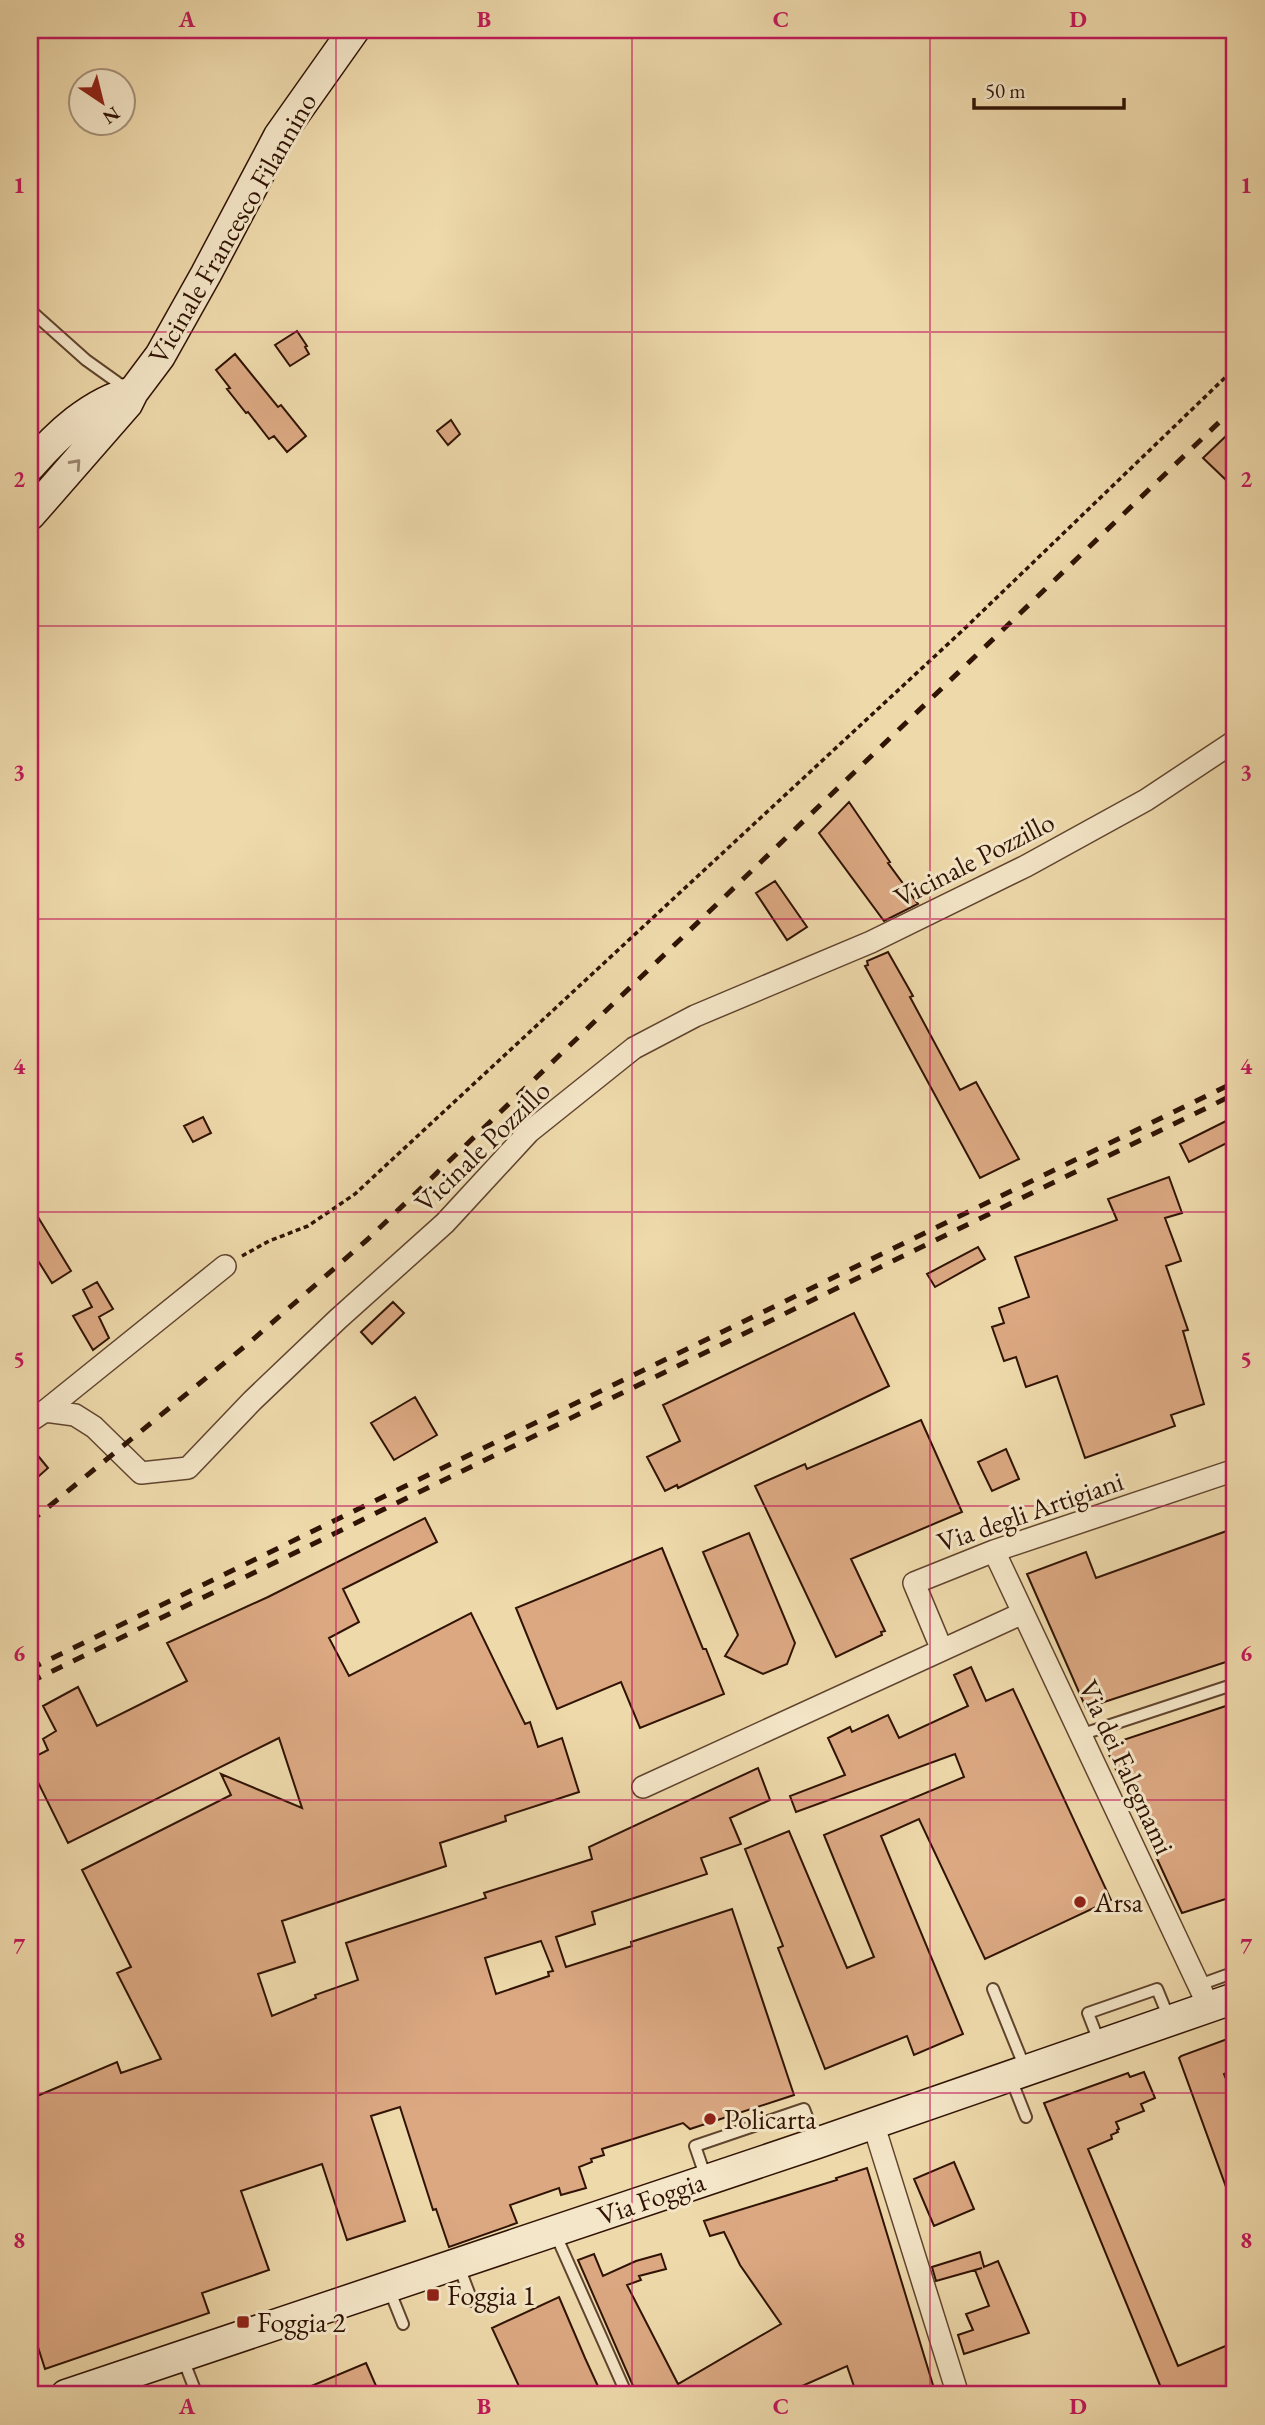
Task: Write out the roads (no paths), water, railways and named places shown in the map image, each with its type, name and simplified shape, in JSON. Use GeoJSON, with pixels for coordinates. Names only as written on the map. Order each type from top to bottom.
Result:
{"type":"FeatureCollection","features":[{"type":"Feature","properties":{"kind":"main road","name":"Vicinale Francesco Filannino"},"geometry":{"type":"LineString","coordinates":[[30,515],[117,418],[160,356],[279,136],[355,30]]}},
{"type":"Feature","properties":{"kind":"main road"},"geometry":{"type":"LineString","coordinates":[[30,466],[54,439],[100,405],[116,396],[133,392]]}},
{"type":"Feature","properties":{"kind":"main road","name":"Via Foggia"},"geometry":{"type":"LineString","coordinates":[[66,2395],[817,2143],[1170,2021],[1214,1997]]}},
{"type":"Feature","properties":{"kind":"street","name":"Vicinale Pozzillo"},"geometry":{"type":"LineString","coordinates":[[37,1416],[75,1415],[94,1427],[141,1473],[188,1468],[252,1401],[338,1319],[445,1223],[530,1132],[634,1048],[695,1016],[871,942],[1026,866],[1146,800],[1235,741]]}},
{"type":"Feature","properties":{"kind":"street"},"geometry":{"type":"LineString","coordinates":[[37,1416],[225,1266]]}},
{"type":"Feature","properties":{"kind":"street","name":"Via degli Artigiani"},"geometry":{"type":"LineString","coordinates":[[942,1650],[914,1583],[994,1552],[1235,1470]]}},
{"type":"Feature","properties":{"kind":"street","name":"Via dei Falegnami"},"geometry":{"type":"LineString","coordinates":[[994,1552],[1080,1735],[1214,1997]]}},
{"type":"Feature","properties":{"kind":"street"},"geometry":{"type":"LineString","coordinates":[[643,1787],[1023,1613]]}},
{"type":"Feature","properties":{"kind":"street"},"geometry":{"type":"LineString","coordinates":[[873,2123],[958,2395]]}},
{"type":"Feature","properties":{"kind":"lane"},"geometry":{"type":"LineString","coordinates":[[30,310],[86,360],[133,392]]}},
{"type":"Feature","properties":{"kind":"lane"},"geometry":{"type":"LineString","coordinates":[[1080,1735],[1235,1684]]}},
{"type":"Feature","properties":{"kind":"lane"},"geometry":{"type":"LineString","coordinates":[[1214,1997],[1235,1972]]}},
{"type":"Feature","properties":{"kind":"lane"},"geometry":{"type":"LineString","coordinates":[[993,1989],[1018,2073],[1026,2118]]}},
{"type":"Feature","properties":{"kind":"lane"},"geometry":{"type":"LineString","coordinates":[[554,2231],[627,2395]]}},
{"type":"Feature","properties":{"kind":"lane"},"geometry":{"type":"LineString","coordinates":[[458,2263],[472,2301]]}},
{"type":"Feature","properties":{"kind":"lane"},"geometry":{"type":"LineString","coordinates":[[388,2287],[403,2324]]}},
{"type":"Feature","properties":{"kind":"lane"},"geometry":{"type":"LineString","coordinates":[[181,2356],[197,2395]]}},
{"type":"Feature","properties":{"kind":"lane"},"geometry":{"type":"LineString","coordinates":[[205,2395],[218,2392],[233,2395]]}},
{"type":"Feature","properties":{"kind":"railway"},"geometry":{"type":"LineString","coordinates":[[30,1522],[250,1342],[368,1239],[1235,407]]}},
{"type":"Feature","properties":{"kind":"railway"},"geometry":{"type":"LineString","coordinates":[[30,1669],[1235,1082]]}},
{"type":"Feature","properties":{"kind":"railway"},"geometry":{"type":"LineString","coordinates":[[30,1682],[1235,1094]]}},
{"type":"Feature","properties":{"kind":"place","name":"Arsa"},"geometry":{"type":"Point","coordinates":[1080,1902]}},
{"type":"Feature","properties":{"kind":"place","name":"Policarta"},"geometry":{"type":"Point","coordinates":[710,2119]}},
{"type":"Feature","properties":{"kind":"place","name":"Foggia 1"},"geometry":{"type":"Point","coordinates":[433,2295]}},
{"type":"Feature","properties":{"kind":"place","name":"Foggia 2"},"geometry":{"type":"Point","coordinates":[243,2322]}}]}
